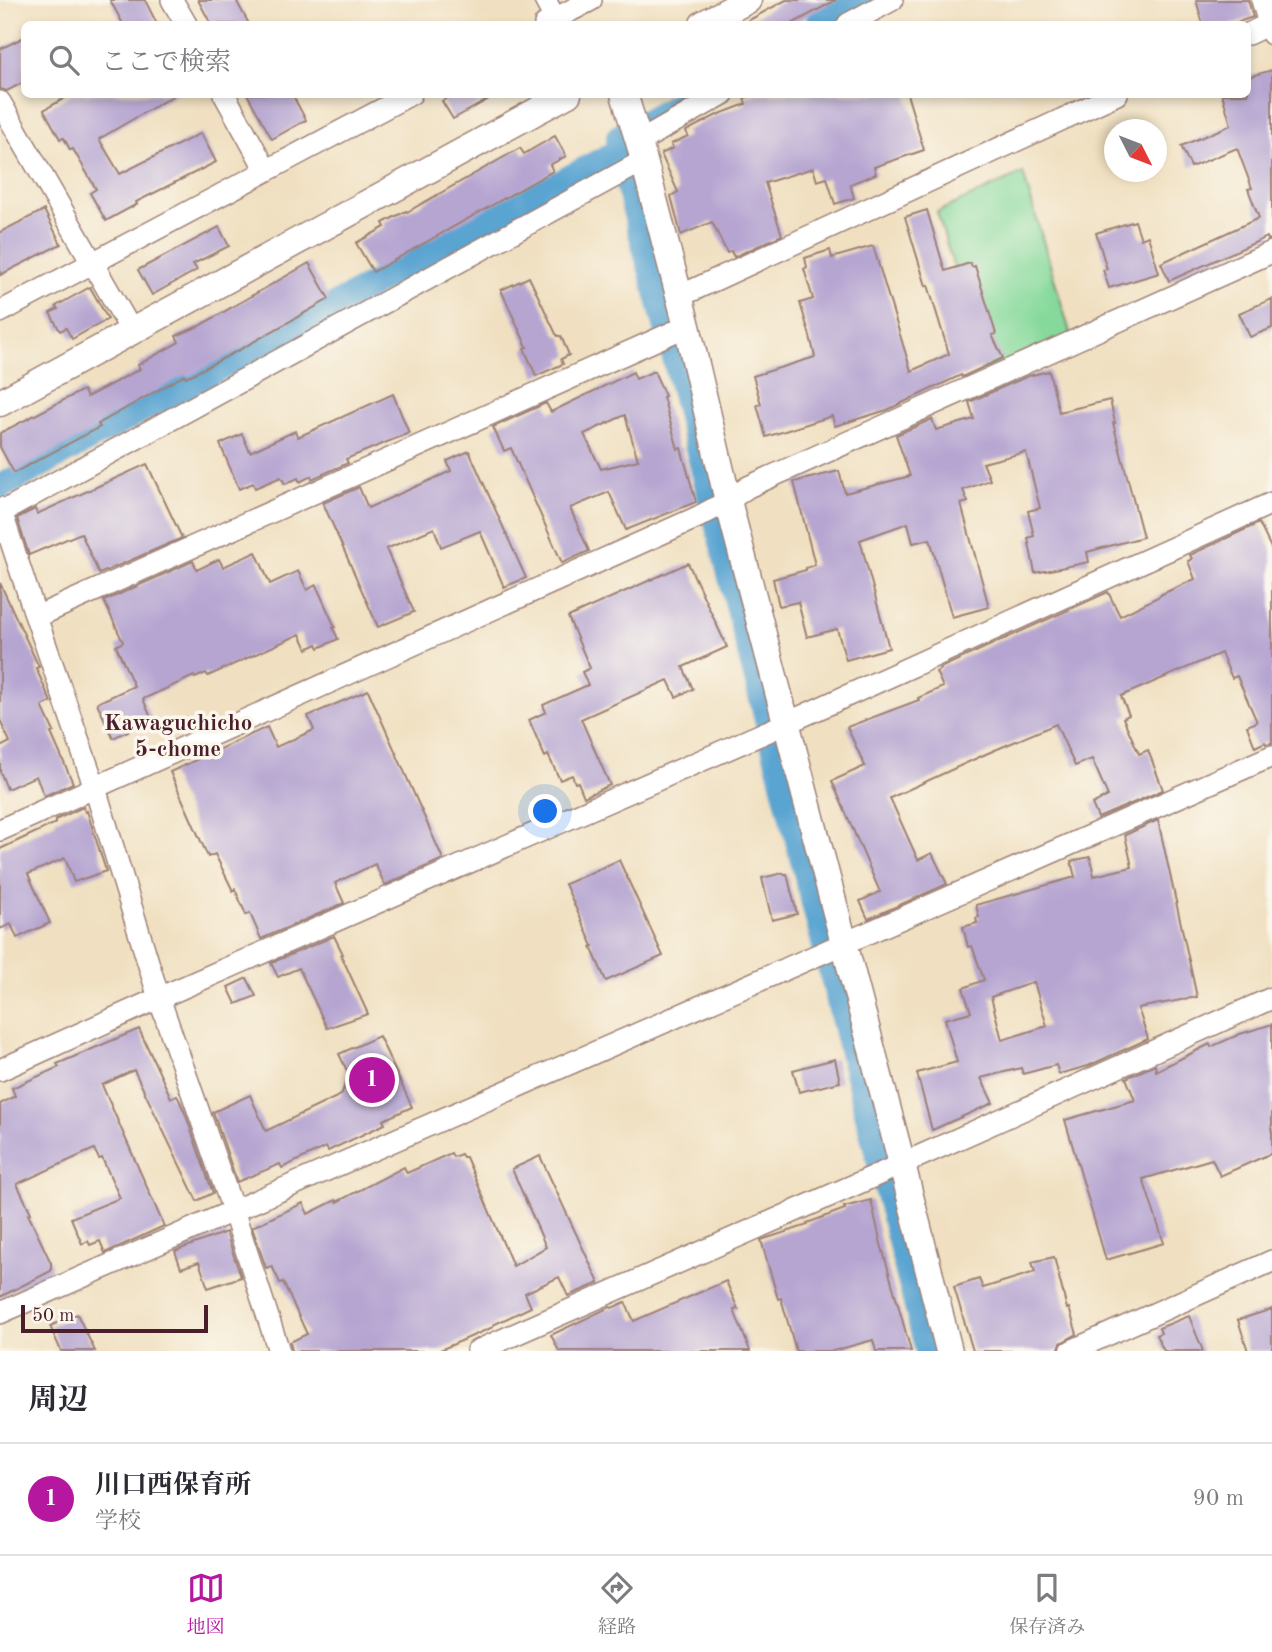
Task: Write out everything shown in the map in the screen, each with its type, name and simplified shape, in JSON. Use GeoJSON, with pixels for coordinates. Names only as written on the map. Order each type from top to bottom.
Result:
{"type":"FeatureCollection","features":[{"type":"Feature","properties":{"kind":"street"},"geometry":{"type":"LineString","coordinates":[[172,0],[184,21]]}},
{"type":"Feature","properties":{"kind":"street"},"geometry":{"type":"LineString","coordinates":[[545,0],[552,21]]}},
{"type":"Feature","properties":{"kind":"street"},"geometry":{"type":"LineString","coordinates":[[556,21],[591,0]]}},
{"type":"Feature","properties":{"kind":"street"},"geometry":{"type":"LineString","coordinates":[[709,21],[748,0]]}},
{"type":"Feature","properties":{"kind":"street"},"geometry":{"type":"LineString","coordinates":[[854,21],[892,0]]}},
{"type":"Feature","properties":{"kind":"street"},"geometry":{"type":"LineString","coordinates":[[1251,33],[1270,29],[1262,0]]}},
{"type":"Feature","properties":{"kind":"street"},"geometry":{"type":"LineString","coordinates":[[226,98],[266,170]]}},
{"type":"Feature","properties":{"kind":"street"},"geometry":{"type":"LineString","coordinates":[[0,312],[403,98]]}},
{"type":"Feature","properties":{"kind":"street"},"geometry":{"type":"LineString","coordinates":[[0,403],[561,98]]}},
{"type":"Feature","properties":{"kind":"street"},"geometry":{"type":"LineString","coordinates":[[625,98],[687,326],[728,501],[949,1351]]}},
{"type":"Feature","properties":{"kind":"street"},"geometry":{"type":"LineString","coordinates":[[279,1351],[159,998],[95,788],[0,511],[641,151],[717,98]]}},
{"type":"Feature","properties":{"kind":"street"},"geometry":{"type":"LineString","coordinates":[[678,297],[1108,98]]}},
{"type":"Feature","properties":{"kind":"street"},"geometry":{"type":"LineString","coordinates":[[0,103],[131,330]]}},
{"type":"Feature","properties":{"kind":"street"},"geometry":{"type":"LineString","coordinates":[[0,830],[686,522],[728,501],[748,486],[1272,252]]}},
{"type":"Feature","properties":{"kind":"street"},"geometry":{"type":"LineString","coordinates":[[36,617],[687,326]]}},
{"type":"Feature","properties":{"kind":"street"},"geometry":{"type":"LineString","coordinates":[[0,1070],[787,723],[1272,503]]}},
{"type":"Feature","properties":{"kind":"street"},"geometry":{"type":"LineString","coordinates":[[0,1313],[1272,756]]}},
{"type":"Feature","properties":{"kind":"street"},"geometry":{"type":"LineString","coordinates":[[477,1351],[1272,998]]}},
{"type":"Feature","properties":{"kind":"street"},"geometry":{"type":"LineString","coordinates":[[1071,1351],[1272,1261]]}},
{"type":"Feature","properties":{"kind":"green space"},"geometry":{"type":"Polygon","coordinates":[[[1023,173],[1074,346],[989,383],[937,212],[1023,173]]]}},
{"type":"Feature","properties":{"kind":"building"},"geometry":{"type":"Polygon","coordinates":[[[110,0],[145,0],[156,21],[121,21],[110,0]]]}},
{"type":"Feature","properties":{"kind":"building"},"geometry":{"type":"Polygon","coordinates":[[[198,0],[236,0],[247,21],[209,21],[198,0]]]}},
{"type":"Feature","properties":{"kind":"building"},"geometry":{"type":"Polygon","coordinates":[[[786,0],[836,0],[798,21],[748,21],[786,0]]]}},
{"type":"Feature","properties":{"kind":"building"},"geometry":{"type":"Polygon","coordinates":[[[1196,0],[1248,0],[1253,17],[1241,21],[1202,21],[1196,0]]]}},
{"type":"Feature","properties":{"kind":"building"},"geometry":{"type":"Polygon","coordinates":[[[21,38],[21,84],[7,91],[0,89],[0,49],[21,38]]]}},
{"type":"Feature","properties":{"kind":"building"},"geometry":{"type":"Polygon","coordinates":[[[1272,70],[1272,239],[1268,240],[1267,237],[1169,281],[1161,263],[1259,218],[1248,189],[1252,188],[1237,148],[1191,167],[1181,146],[1231,125],[1223,98],[1251,98],[1251,76],[1272,70]]]}},
{"type":"Feature","properties":{"kind":"building"},"geometry":{"type":"Polygon","coordinates":[[[65,98],[169,98],[99,139],[120,174],[201,133],[216,162],[136,202],[137,204],[106,221],[90,193],[96,189],[73,149],[70,150],[64,138],[60,139],[44,110],[65,98]]]}},
{"type":"Feature","properties":{"kind":"building"},"geometry":{"type":"Polygon","coordinates":[[[249,98],[294,98],[306,120],[272,139],[249,98]]]}},
{"type":"Feature","properties":{"kind":"building"},"geometry":{"type":"Polygon","coordinates":[[[447,98],[491,98],[453,119],[442,101],[447,98]]]}},
{"type":"Feature","properties":{"kind":"building"},"geometry":{"type":"Polygon","coordinates":[[[744,98],[908,98],[924,150],[874,167],[876,174],[850,184],[854,198],[835,204],[827,178],[817,181],[813,168],[765,183],[782,235],[734,257],[731,251],[727,253],[712,222],[681,235],[671,196],[678,192],[661,154],[673,148],[671,144],[688,136],[686,131],[746,104],[744,98]]]}},
{"type":"Feature","properties":{"kind":"building"},"geometry":{"type":"Polygon","coordinates":[[[555,136],[566,156],[550,165],[553,171],[373,272],[356,243],[385,227],[383,223],[520,148],[524,154],[555,136]]]}},
{"type":"Feature","properties":{"kind":"building"},"geometry":{"type":"Polygon","coordinates":[[[44,210],[61,244],[0,275],[0,232],[44,210]]]}},
{"type":"Feature","properties":{"kind":"building"},"geometry":{"type":"Polygon","coordinates":[[[927,210],[945,271],[970,263],[972,267],[975,266],[996,334],[992,335],[1003,358],[887,410],[835,426],[832,416],[766,437],[757,405],[761,404],[753,376],[815,357],[800,303],[813,299],[804,269],[807,267],[805,258],[830,250],[832,258],[873,246],[911,371],[949,354],[905,217],[927,210]]]}},
{"type":"Feature","properties":{"kind":"building"},"geometry":{"type":"Polygon","coordinates":[[[1135,221],[1141,239],[1148,236],[1159,273],[1109,288],[1103,270],[1107,269],[1096,233],[1135,221]]]}},
{"type":"Feature","properties":{"kind":"building"},"geometry":{"type":"Polygon","coordinates":[[[219,227],[229,246],[193,264],[197,270],[152,295],[138,270],[219,227]]]}},
{"type":"Feature","properties":{"kind":"building"},"geometry":{"type":"Polygon","coordinates":[[[309,263],[329,299],[239,350],[195,373],[186,377],[185,375],[98,424],[100,427],[14,473],[0,447],[0,433],[83,390],[87,397],[140,369],[138,365],[179,342],[176,336],[199,326],[309,263]]]}},
{"type":"Feature","properties":{"kind":"building"},"geometry":{"type":"Polygon","coordinates":[[[529,277],[569,355],[561,359],[563,364],[536,376],[524,348],[527,347],[501,290],[529,277]]]}},
{"type":"Feature","properties":{"kind":"building"},"geometry":{"type":"Polygon","coordinates":[[[90,287],[108,319],[72,339],[66,328],[60,331],[50,313],[58,309],[56,306],[90,287]]]}},
{"type":"Feature","properties":{"kind":"building"},"geometry":{"type":"Polygon","coordinates":[[[1272,299],[1272,328],[1250,337],[1239,313],[1272,299]]]}},
{"type":"Feature","properties":{"kind":"building"},"geometry":{"type":"Polygon","coordinates":[[[654,371],[665,396],[663,397],[678,449],[681,448],[696,502],[626,530],[609,492],[570,508],[589,551],[562,563],[511,448],[504,451],[493,427],[546,403],[551,412],[633,372],[636,379],[654,371]],[[625,415],[584,434],[601,469],[638,460],[625,415]]]}},
{"type":"Feature","properties":{"kind":"building"},"geometry":{"type":"Polygon","coordinates":[[[1049,371],[1059,412],[1110,400],[1113,423],[1143,537],[1087,552],[1089,562],[1035,573],[1028,538],[1034,536],[1028,511],[1040,508],[1026,452],[983,463],[990,480],[963,490],[968,502],[961,504],[989,607],[952,617],[930,539],[913,543],[908,523],[860,540],[889,648],[846,660],[837,629],[807,637],[798,602],[779,606],[773,579],[815,565],[794,482],[839,471],[845,493],[910,476],[896,435],[932,419],[936,430],[974,419],[969,402],[1028,376],[1049,371]]]}},
{"type":"Feature","properties":{"kind":"building"},"geometry":{"type":"Polygon","coordinates":[[[393,394],[409,433],[346,459],[348,463],[312,479],[311,476],[300,482],[298,478],[285,484],[281,477],[255,488],[253,483],[239,489],[220,444],[242,434],[250,452],[295,431],[298,437],[393,394]]]}},
{"type":"Feature","properties":{"kind":"building"},"geometry":{"type":"Polygon","coordinates":[[[469,451],[526,578],[504,587],[480,531],[441,547],[434,528],[386,549],[414,612],[378,627],[323,503],[359,487],[368,508],[451,471],[447,461],[469,451]]]}},
{"type":"Feature","properties":{"kind":"building"},"geometry":{"type":"Polygon","coordinates":[[[147,464],[182,538],[99,574],[81,533],[29,555],[17,518],[35,509],[37,514],[147,464]]]}},
{"type":"Feature","properties":{"kind":"building"},"geometry":{"type":"Polygon","coordinates":[[[1259,523],[1272,550],[1272,743],[1265,742],[1255,747],[1247,726],[1257,722],[1237,676],[1232,678],[1221,653],[1121,696],[1129,715],[1123,718],[1139,754],[1148,750],[1163,790],[1098,818],[1092,804],[1108,796],[1092,759],[1075,766],[1056,724],[988,753],[890,798],[918,860],[932,853],[947,884],[868,919],[860,901],[880,892],[832,781],[865,766],[847,727],[919,700],[918,698],[943,687],[936,672],[940,668],[1108,592],[1120,616],[1195,579],[1188,561],[1192,559],[1190,555],[1259,523]]]}},
{"type":"Feature","properties":{"kind":"building"},"geometry":{"type":"Polygon","coordinates":[[[256,552],[270,584],[298,571],[307,590],[316,585],[338,639],[319,648],[317,644],[307,649],[300,634],[208,676],[206,673],[195,678],[194,676],[143,699],[152,720],[113,738],[97,703],[134,686],[116,646],[123,642],[104,601],[193,561],[197,570],[219,559],[223,567],[256,552]]]}},
{"type":"Feature","properties":{"kind":"building"},"geometry":{"type":"Polygon","coordinates":[[[688,563],[727,647],[683,667],[693,689],[676,697],[668,680],[581,719],[610,785],[584,797],[572,775],[560,780],[548,755],[545,757],[529,720],[546,712],[543,705],[588,685],[582,672],[590,668],[568,617],[688,563]]]}},
{"type":"Feature","properties":{"kind":"building"},"geometry":{"type":"Polygon","coordinates":[[[0,583],[39,667],[36,668],[51,702],[42,706],[73,783],[44,796],[36,776],[7,789],[0,771],[0,747],[10,742],[0,720],[0,583]]]}},
{"type":"Feature","properties":{"kind":"building"},"geometry":{"type":"Polygon","coordinates":[[[368,690],[443,859],[385,885],[375,864],[335,883],[344,903],[261,939],[250,913],[246,915],[215,854],[208,857],[170,772],[267,727],[276,747],[314,730],[308,716],[368,690]]]}},
{"type":"Feature","properties":{"kind":"building"},"geometry":{"type":"Polygon","coordinates":[[[83,807],[85,812],[87,811],[106,871],[74,882],[65,858],[28,874],[50,923],[17,938],[11,924],[0,929],[0,849],[83,807]]]}},
{"type":"Feature","properties":{"kind":"building"},"geometry":{"type":"Polygon","coordinates":[[[1158,820],[1197,997],[1138,1008],[1148,1039],[1088,1066],[1059,1074],[1056,1065],[1023,1074],[1021,1068],[981,1078],[993,1103],[932,1130],[917,1073],[957,1062],[945,1019],[971,1012],[963,988],[984,980],[972,946],[968,947],[963,927],[977,923],[976,918],[979,917],[976,905],[1075,877],[1071,861],[1090,857],[1094,876],[1132,867],[1125,835],[1158,820]],[[1034,982],[991,997],[1002,1040],[1047,1026],[1034,982]]]}},
{"type":"Feature","properties":{"kind":"building"},"geometry":{"type":"Polygon","coordinates":[[[619,860],[663,956],[606,981],[565,884],[619,860]]]}},
{"type":"Feature","properties":{"kind":"building"},"geometry":{"type":"Polygon","coordinates":[[[787,874],[797,914],[772,920],[762,878],[787,874]]]}},
{"type":"Feature","properties":{"kind":"building"},"geometry":{"type":"Polygon","coordinates":[[[334,936],[368,1014],[327,1028],[299,968],[278,977],[271,963],[334,936]]]}},
{"type":"Feature","properties":{"kind":"building"},"geometry":{"type":"Polygon","coordinates":[[[247,978],[256,996],[236,1004],[228,987],[247,978]]]}},
{"type":"Feature","properties":{"kind":"building"},"geometry":{"type":"Polygon","coordinates":[[[1272,1024],[1272,1153],[1220,1176],[1212,1159],[1143,1179],[1164,1243],[1106,1260],[1065,1120],[1135,1100],[1126,1078],[1155,1065],[1156,1071],[1210,1044],[1211,1047],[1272,1024]]]}},
{"type":"Feature","properties":{"kind":"building"},"geometry":{"type":"Polygon","coordinates":[[[139,1029],[171,1098],[177,1095],[213,1193],[197,1201],[134,1070],[102,1085],[164,1226],[105,1253],[100,1241],[90,1245],[88,1241],[82,1244],[71,1218],[120,1198],[102,1158],[99,1159],[94,1149],[17,1184],[51,1263],[51,1271],[0,1297],[0,1104],[15,1096],[12,1088],[59,1067],[57,1064],[139,1029]]]}},
{"type":"Feature","properties":{"kind":"building"},"geometry":{"type":"Polygon","coordinates":[[[379,1036],[412,1107],[383,1120],[385,1124],[328,1151],[326,1147],[282,1168],[280,1164],[237,1182],[213,1112],[250,1095],[266,1131],[341,1095],[349,1075],[339,1054],[379,1036]]]}},
{"type":"Feature","properties":{"kind":"building"},"geometry":{"type":"Polygon","coordinates":[[[835,1059],[840,1082],[799,1092],[793,1070],[835,1059]]]}},
{"type":"Feature","properties":{"kind":"building"},"geometry":{"type":"Polygon","coordinates":[[[451,1153],[453,1157],[461,1154],[466,1157],[513,1266],[546,1247],[512,1169],[540,1156],[599,1283],[568,1296],[559,1277],[525,1293],[531,1307],[438,1351],[292,1351],[290,1342],[307,1334],[283,1282],[280,1283],[272,1266],[266,1268],[252,1227],[303,1203],[308,1214],[404,1167],[407,1173],[451,1153]]]}},
{"type":"Feature","properties":{"kind":"building"},"geometry":{"type":"Polygon","coordinates":[[[871,1200],[911,1351],[876,1351],[873,1340],[833,1351],[796,1351],[761,1240],[808,1225],[807,1223],[845,1209],[844,1207],[871,1200]]]}},
{"type":"Feature","properties":{"kind":"building"},"geometry":{"type":"Polygon","coordinates":[[[226,1232],[241,1277],[208,1288],[199,1262],[181,1268],[175,1251],[226,1232]]]}},
{"type":"Feature","properties":{"kind":"building"},"geometry":{"type":"Polygon","coordinates":[[[1054,1257],[1067,1309],[1069,1308],[1077,1334],[1061,1343],[1058,1351],[973,1351],[954,1287],[979,1279],[983,1288],[1035,1272],[1032,1262],[1054,1257]]]}},
{"type":"Feature","properties":{"kind":"building"},"geometry":{"type":"Polygon","coordinates":[[[726,1281],[738,1309],[734,1310],[750,1351],[559,1351],[551,1335],[625,1302],[634,1321],[726,1281]]]}},
{"type":"Feature","properties":{"kind":"building"},"geometry":{"type":"Polygon","coordinates":[[[1272,1309],[1272,1351],[1248,1351],[1238,1320],[1272,1309]]]}},
{"type":"Feature","properties":{"kind":"building"},"geometry":{"type":"Polygon","coordinates":[[[77,1314],[95,1351],[61,1351],[50,1326],[77,1314]]]}},
{"type":"Feature","properties":{"kind":"building"},"geometry":{"type":"Polygon","coordinates":[[[1189,1316],[1203,1351],[1164,1351],[1156,1335],[1161,1333],[1159,1328],[1189,1316]]]}},
{"type":"Feature","properties":{"kind":"waterway"},"geometry":{"type":"LineString","coordinates":[[824,21],[862,0]]}},
{"type":"Feature","properties":{"kind":"waterway"},"geometry":{"type":"LineString","coordinates":[[0,487],[619,151],[619,137],[688,98]]}},
{"type":"Feature","properties":{"kind":"waterway"},"geometry":{"type":"LineString","coordinates":[[619,151],[676,362],[928,1351]]}},
{"type":"Feature","properties":{"kind":"place","name":"川口西保育所"},"geometry":{"type":"Point","coordinates":[372,1080]}},
{"type":"Feature","properties":{"kind":"district","name":"Kawaguchicho 5-chome"},"geometry":{"type":"Point","coordinates":[178,735]}}]}
